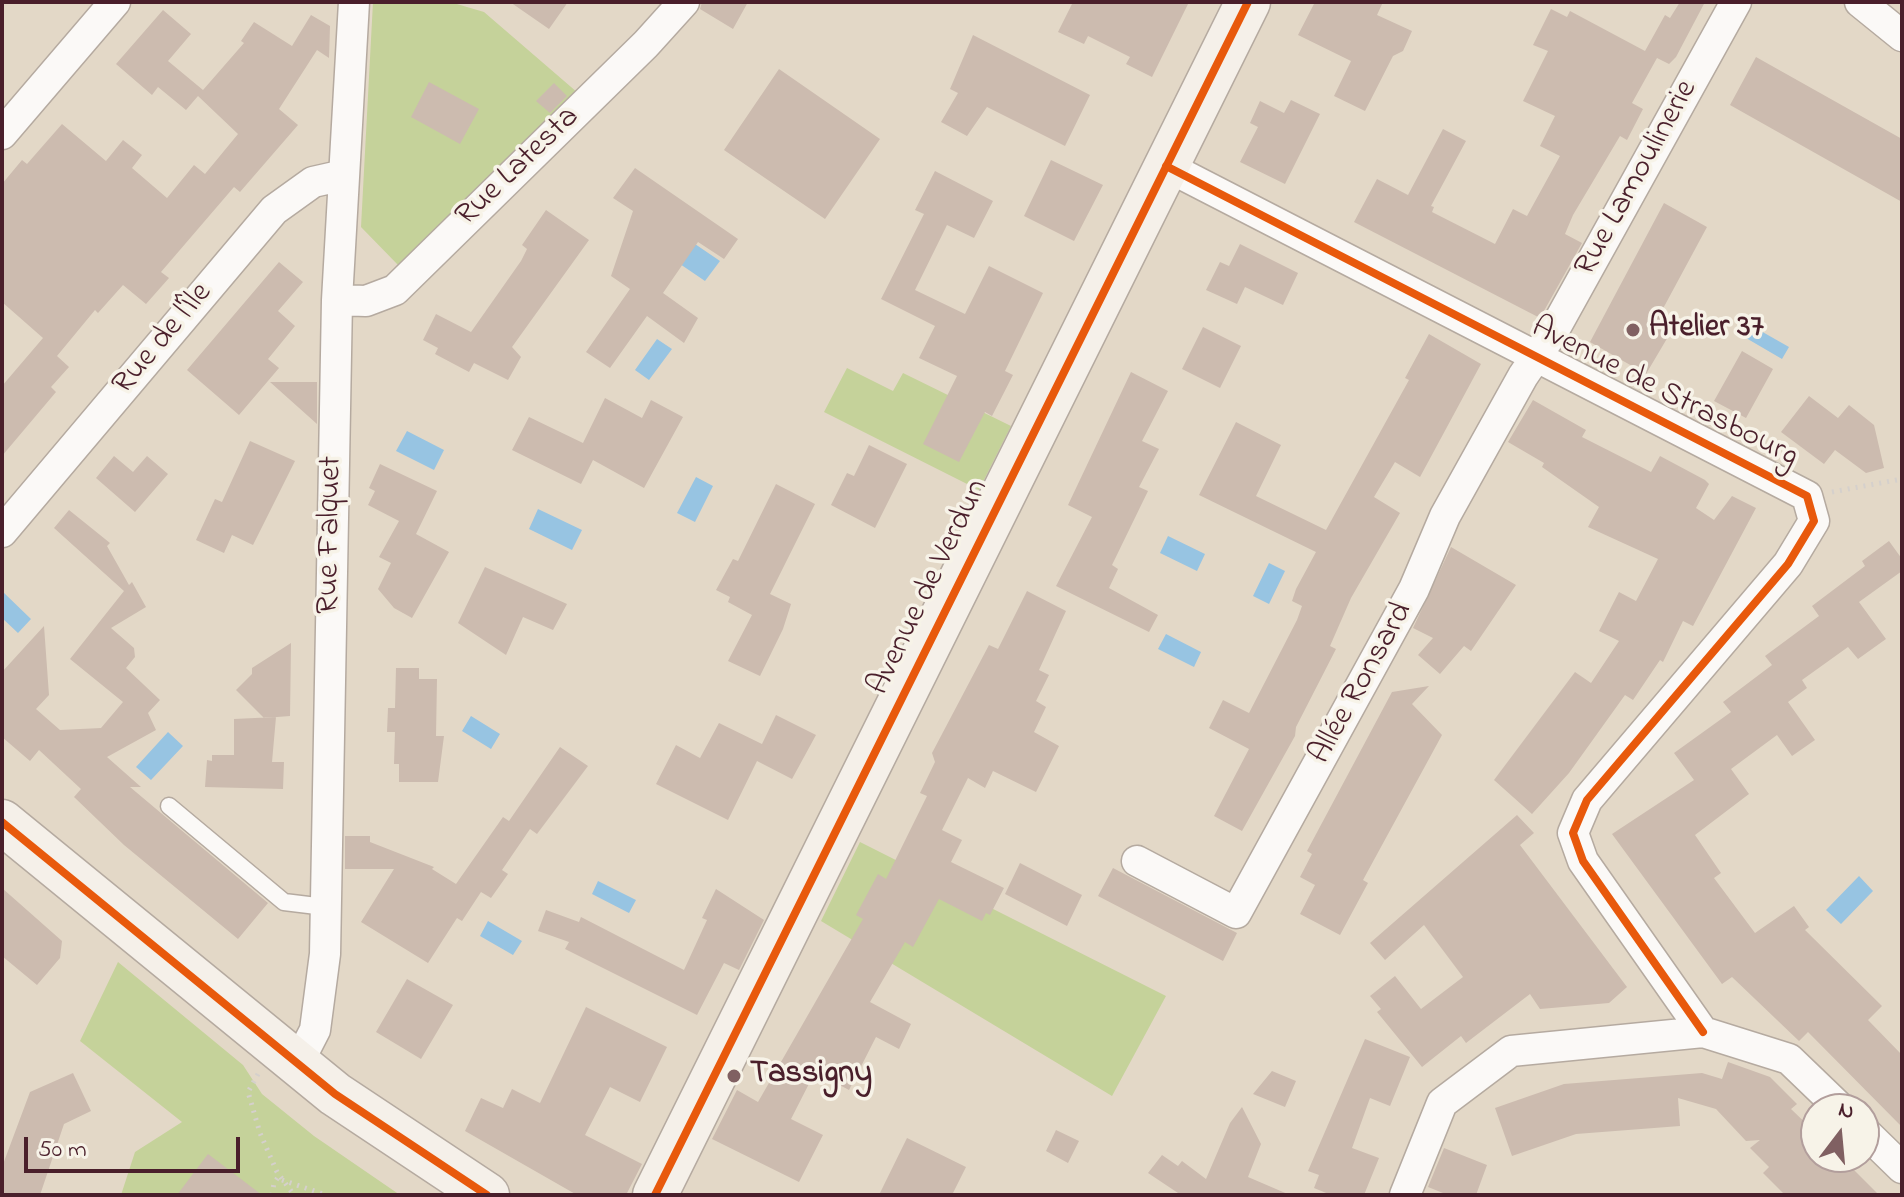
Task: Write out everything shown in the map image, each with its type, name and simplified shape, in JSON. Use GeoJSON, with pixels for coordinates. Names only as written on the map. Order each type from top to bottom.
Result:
{"type":"FeatureCollection","features":[{"type":"Feature","properties":{"kind":"street"},"geometry":{"type":"LineString","coordinates":[[2,134],[115,2]]}},
{"type":"Feature","properties":{"kind":"street","name":"Rue Falquet"},"geometry":{"type":"LineString","coordinates":[[278,1069],[315,1030],[325,954],[337,300],[354,2]]}},
{"type":"Feature","properties":{"kind":"street","name":"Rue Latesta"},"geometry":{"type":"LineString","coordinates":[[337,300],[366,301],[395,290],[646,44],[684,2]]}},
{"type":"Feature","properties":{"kind":"street","name":"Avenue de Verdun"},"geometry":{"type":"LineString","coordinates":[[655,1195],[1248,2]]}},
{"type":"Feature","properties":{"kind":"street","name":"Rue Lamoulinerie"},"geometry":{"type":"LineString","coordinates":[[1539,356],[1736,2]]}},
{"type":"Feature","properties":{"kind":"street"},"geometry":{"type":"LineString","coordinates":[[1860,2],[1902,36]]}},
{"type":"Feature","properties":{"kind":"street","name":"Avenue de Strasbourg"},"geometry":{"type":"LineString","coordinates":[[1166,166],[1807,496],[1814,521],[1788,564],[1587,800],[1573,833],[1583,861],[1703,1032]]}},
{"type":"Feature","properties":{"kind":"street","name":"Rue de l'Île"},"geometry":{"type":"LineString","coordinates":[[2,532],[274,210],[313,182],[344,175]]}},
{"type":"Feature","properties":{"kind":"street","name":"Allée Ronsard"},"geometry":{"type":"LineString","coordinates":[[1137,861],[1236,913],[1414,589],[1445,516],[1523,376],[1539,356]]}},
{"type":"Feature","properties":{"kind":"street"},"geometry":{"type":"LineString","coordinates":[[2,822],[278,1069],[388,1131],[487,1195]]}},
{"type":"Feature","properties":{"kind":"street"},"geometry":{"type":"LineString","coordinates":[[1405,1195],[1442,1103],[1511,1051],[1703,1032],[1789,1059],[1824,1093]]}},
{"type":"Feature","properties":{"kind":"street"},"geometry":{"type":"LineString","coordinates":[[1880,1147],[1902,1168]]}},
{"type":"Feature","properties":{"kind":"lane"},"geometry":{"type":"LineString","coordinates":[[169,806],[284,902],[325,907]]}},
{"type":"Feature","properties":{"kind":"path"},"geometry":{"type":"LineString","coordinates":[[1807,496],[1902,479]]}},
{"type":"Feature","properties":{"kind":"path"},"geometry":{"type":"LineString","coordinates":[[278,1069],[248,1092],[260,1133],[280,1178],[294,1195]]}},
{"type":"Feature","properties":{"kind":"path"},"geometry":{"type":"LineString","coordinates":[[272,1195],[274,1183],[280,1178]]}},
{"type":"Feature","properties":{"kind":"path"},"geometry":{"type":"LineString","coordinates":[[280,1178],[326,1195]]}},
{"type":"Feature","properties":{"kind":"green space"},"geometry":{"type":"Polygon","coordinates":[[[373,2],[450,2],[484,12],[578,93],[398,265],[361,227],[373,2]]]}},
{"type":"Feature","properties":{"kind":"green space"},"geometry":{"type":"Polygon","coordinates":[[[847,368],[893,391],[903,373],[1011,426],[979,490],[824,412],[847,368]]]}},
{"type":"Feature","properties":{"kind":"green space"},"geometry":{"type":"Polygon","coordinates":[[[860,842],[1166,996],[1112,1096],[821,921],[860,842]]]}},
{"type":"Feature","properties":{"kind":"green space"},"geometry":{"type":"Polygon","coordinates":[[[118,962],[243,1065],[262,1094],[314,1136],[400,1195],[121,1195],[135,1152],[182,1122],[80,1041],[118,962]]]}},
{"type":"Feature","properties":{"kind":"water"},"geometry":{"type":"Polygon","coordinates":[[[695,244],[720,261],[705,281],[680,264],[695,244]]]}},
{"type":"Feature","properties":{"kind":"water"},"geometry":{"type":"Polygon","coordinates":[[[1752,326],[1789,347],[1782,359],[1746,338],[1752,326]]]}},
{"type":"Feature","properties":{"kind":"water"},"geometry":{"type":"Polygon","coordinates":[[[657,339],[672,349],[649,380],[635,370],[657,339]]]}},
{"type":"Feature","properties":{"kind":"water"},"geometry":{"type":"Polygon","coordinates":[[[407,431],[444,450],[434,470],[396,451],[407,431]]]}},
{"type":"Feature","properties":{"kind":"water"},"geometry":{"type":"Polygon","coordinates":[[[696,477],[713,486],[695,522],[677,513],[696,477]]]}},
{"type":"Feature","properties":{"kind":"water"},"geometry":{"type":"Polygon","coordinates":[[[538,509],[582,530],[572,550],[529,529],[538,509]]]}},
{"type":"Feature","properties":{"kind":"water"},"geometry":{"type":"Polygon","coordinates":[[[1168,536],[1205,554],[1197,571],[1160,553],[1168,536]]]}},
{"type":"Feature","properties":{"kind":"water"},"geometry":{"type":"Polygon","coordinates":[[[1269,563],[1285,571],[1269,604],[1253,596],[1269,563]]]}},
{"type":"Feature","properties":{"kind":"water"},"geometry":{"type":"Polygon","coordinates":[[[2,591],[31,619],[18,633],[2,618],[2,591]]]}},
{"type":"Feature","properties":{"kind":"water"},"geometry":{"type":"Polygon","coordinates":[[[1166,634],[1201,652],[1194,667],[1158,649],[1166,634]]]}},
{"type":"Feature","properties":{"kind":"water"},"geometry":{"type":"Polygon","coordinates":[[[471,716],[500,734],[491,749],[462,731],[471,716]]]}},
{"type":"Feature","properties":{"kind":"water"},"geometry":{"type":"Polygon","coordinates":[[[168,732],[183,746],[151,780],[136,767],[168,732]]]}},
{"type":"Feature","properties":{"kind":"water"},"geometry":{"type":"Polygon","coordinates":[[[1859,876],[1873,891],[1841,924],[1826,910],[1859,876]]]}},
{"type":"Feature","properties":{"kind":"water"},"geometry":{"type":"Polygon","coordinates":[[[598,881],[636,900],[629,913],[592,894],[598,881]]]}},
{"type":"Feature","properties":{"kind":"water"},"geometry":{"type":"Polygon","coordinates":[[[488,921],[522,941],[513,955],[480,936],[488,921]]]}},
{"type":"Feature","properties":{"kind":"building"},"geometry":{"type":"Polygon","coordinates":[[[510,2],[568,2],[549,29],[510,2]]]}},
{"type":"Feature","properties":{"kind":"building"},"geometry":{"type":"Polygon","coordinates":[[[702,2],[748,2],[733,29],[700,9],[702,2]]]}},
{"type":"Feature","properties":{"kind":"building"},"geometry":{"type":"Polygon","coordinates":[[[1073,2],[1189,2],[1152,77],[1126,64],[1130,57],[1088,36],[1084,44],[1058,32],[1073,2]]]}},
{"type":"Feature","properties":{"kind":"building"},"geometry":{"type":"Polygon","coordinates":[[[1315,2],[1383,2],[1377,15],[1412,31],[1403,51],[1393,56],[1365,111],[1334,96],[1351,61],[1298,35],[1315,2]]]}},
{"type":"Feature","properties":{"kind":"building"},"geometry":{"type":"Polygon","coordinates":[[[1680,2],[1705,2],[1676,57],[1669,64],[1657,58],[1632,103],[1643,109],[1627,140],[1620,136],[1573,215],[1565,234],[1582,243],[1540,318],[1354,222],[1377,179],[1408,195],[1443,129],[1466,141],[1431,206],[1434,207],[1432,212],[1495,244],[1513,209],[1527,216],[1560,156],[1540,146],[1555,116],[1523,101],[1548,51],[1533,45],[1551,9],[1567,17],[1570,11],[1645,51],[1665,15],[1670,18],[1680,2]]]}},
{"type":"Feature","properties":{"kind":"building"},"geometry":{"type":"Polygon","coordinates":[[[163,10],[191,34],[168,61],[203,90],[244,43],[241,41],[254,22],[292,46],[311,15],[330,26],[329,58],[317,50],[279,109],[298,125],[240,192],[234,187],[161,272],[169,278],[146,304],[123,285],[98,313],[95,310],[57,356],[69,367],[51,387],[56,392],[2,456],[2,386],[43,338],[2,302],[2,184],[22,160],[27,164],[62,124],[106,161],[123,140],[142,155],[132,168],[167,198],[194,165],[205,174],[238,134],[198,96],[186,110],[158,87],[152,95],[116,64],[163,10]]]}},
{"type":"Feature","properties":{"kind":"building"},"geometry":{"type":"Polygon","coordinates":[[[973,35],[1090,95],[1065,146],[987,107],[967,136],[941,122],[958,93],[950,89],[973,35]]]}},
{"type":"Feature","properties":{"kind":"building"},"geometry":{"type":"Polygon","coordinates":[[[1756,57],[1902,139],[1902,202],[1730,105],[1756,57]]]}},
{"type":"Feature","properties":{"kind":"building"},"geometry":{"type":"Polygon","coordinates":[[[779,69],[880,139],[825,219],[724,150],[779,69]]]}},
{"type":"Feature","properties":{"kind":"building"},"geometry":{"type":"Polygon","coordinates":[[[429,82],[479,109],[460,144],[411,117],[429,82]]]}},
{"type":"Feature","properties":{"kind":"building"},"geometry":{"type":"Polygon","coordinates":[[[554,83],[567,96],[550,113],[536,101],[554,83]]]}},
{"type":"Feature","properties":{"kind":"building"},"geometry":{"type":"Polygon","coordinates":[[[1291,100],[1320,114],[1285,184],[1240,162],[1258,127],[1250,123],[1260,101],[1284,113],[1291,100]]]}},
{"type":"Feature","properties":{"kind":"building"},"geometry":{"type":"Polygon","coordinates":[[[1051,160],[1103,185],[1074,241],[1024,216],[1051,160]]]}},
{"type":"Feature","properties":{"kind":"building"},"geometry":{"type":"Polygon","coordinates":[[[635,168],[738,239],[724,259],[698,242],[663,293],[698,318],[684,343],[647,316],[610,368],[586,352],[630,289],[611,276],[633,211],[613,198],[635,168]]]}},
{"type":"Feature","properties":{"kind":"building"},"geometry":{"type":"Polygon","coordinates":[[[935,171],[993,201],[974,238],[947,225],[915,290],[965,314],[989,266],[1043,293],[1005,371],[1013,375],[992,416],[985,412],[959,462],[923,444],[957,376],[919,358],[935,326],[881,299],[924,214],[915,210],[935,171]]]}},
{"type":"Feature","properties":{"kind":"building"},"geometry":{"type":"Polygon","coordinates":[[[1664,203],[1707,227],[1659,316],[1675,325],[1646,374],[1590,342],[1664,203]]]}},
{"type":"Feature","properties":{"kind":"building"},"geometry":{"type":"Polygon","coordinates":[[[546,210],[589,240],[512,347],[521,357],[508,380],[474,363],[469,372],[435,354],[438,348],[423,340],[436,314],[471,332],[521,261],[527,249],[522,245],[546,210]]]}},
{"type":"Feature","properties":{"kind":"building"},"geometry":{"type":"Polygon","coordinates":[[[1240,244],[1298,273],[1283,305],[1245,287],[1237,304],[1206,290],[1220,262],[1229,266],[1240,244]]]}},
{"type":"Feature","properties":{"kind":"building"},"geometry":{"type":"Polygon","coordinates":[[[279,262],[303,282],[278,311],[295,326],[268,359],[279,368],[239,415],[187,370],[279,262]]]}},
{"type":"Feature","properties":{"kind":"building"},"geometry":{"type":"Polygon","coordinates":[[[1203,327],[1241,346],[1220,388],[1182,369],[1203,327]]]}},
{"type":"Feature","properties":{"kind":"building"},"geometry":{"type":"Polygon","coordinates":[[[1429,334],[1481,364],[1420,477],[1395,462],[1374,497],[1400,513],[1351,598],[1330,646],[1336,649],[1296,727],[1295,736],[1242,831],[1214,816],[1249,749],[1209,728],[1223,700],[1249,713],[1297,620],[1302,606],[1292,601],[1316,552],[1199,495],[1236,422],[1281,445],[1256,496],[1326,530],[1409,380],[1405,378],[1429,334]]]}},
{"type":"Feature","properties":{"kind":"building"},"geometry":{"type":"Polygon","coordinates":[[[1742,351],[1773,369],[1746,418],[1714,401],[1742,351]]]}},
{"type":"Feature","properties":{"kind":"building"},"geometry":{"type":"Polygon","coordinates":[[[1131,372],[1168,391],[1142,441],[1159,449],[1139,487],[1148,491],[1112,565],[1118,569],[1109,588],[1158,615],[1149,632],[1056,586],[1092,517],[1068,505],[1131,372]]]}},
{"type":"Feature","properties":{"kind":"building"},"geometry":{"type":"Polygon","coordinates":[[[270,382],[317,382],[317,424],[270,382]]]}},
{"type":"Feature","properties":{"kind":"building"},"geometry":{"type":"Polygon","coordinates":[[[1809,396],[1838,418],[1849,405],[1874,425],[1884,468],[1866,473],[1835,450],[1824,464],[1781,432],[1809,396]]]}},
{"type":"Feature","properties":{"kind":"building"},"geometry":{"type":"Polygon","coordinates":[[[605,398],[642,418],[651,400],[683,417],[644,488],[593,460],[581,484],[512,450],[529,417],[583,443],[605,398]]]}},
{"type":"Feature","properties":{"kind":"building"},"geometry":{"type":"Polygon","coordinates":[[[1533,400],[1586,430],[1582,437],[1651,472],[1660,456],[1705,480],[1709,484],[1696,508],[1714,520],[1732,496],[1756,508],[1693,626],[1683,621],[1663,662],[1660,660],[1633,700],[1625,695],[1569,773],[1532,814],[1494,780],[1575,672],[1591,683],[1619,641],[1599,631],[1619,592],[1636,601],[1658,559],[1588,527],[1599,507],[1542,467],[1544,463],[1508,442],[1533,400]]]}},
{"type":"Feature","properties":{"kind":"building"},"geometry":{"type":"Polygon","coordinates":[[[250,441],[295,461],[253,545],[232,535],[224,553],[196,540],[215,499],[222,502],[250,441]]]}},
{"type":"Feature","properties":{"kind":"building"},"geometry":{"type":"Polygon","coordinates":[[[869,445],[907,464],[875,528],[831,505],[847,473],[854,476],[869,445]]]}},
{"type":"Feature","properties":{"kind":"building"},"geometry":{"type":"Polygon","coordinates":[[[114,456],[133,472],[147,456],[168,474],[135,512],[96,478],[114,456]]]}},
{"type":"Feature","properties":{"kind":"building"},"geometry":{"type":"Polygon","coordinates":[[[380,464],[437,491],[416,534],[449,552],[412,618],[394,608],[378,589],[391,563],[379,557],[399,521],[368,505],[375,491],[369,488],[380,464]]]}},
{"type":"Feature","properties":{"kind":"building"},"geometry":{"type":"Polygon","coordinates":[[[776,484],[815,504],[770,594],[791,604],[783,629],[760,676],[728,661],[752,615],[728,602],[730,597],[716,590],[733,559],[738,561],[776,484]]]}},
{"type":"Feature","properties":{"kind":"building"},"geometry":{"type":"Polygon","coordinates":[[[69,510],[110,543],[107,546],[129,585],[132,582],[146,607],[111,628],[134,648],[135,657],[126,668],[160,700],[148,713],[156,730],[107,757],[141,787],[130,787],[268,903],[238,939],[124,845],[74,797],[81,789],[39,750],[30,761],[2,737],[2,672],[44,626],[49,695],[36,709],[60,730],[101,728],[123,702],[70,659],[124,591],[54,528],[69,510]]]}},
{"type":"Feature","properties":{"kind":"building"},"geometry":{"type":"Polygon","coordinates":[[[1889,541],[1902,559],[1902,571],[1859,602],[1886,639],[1858,659],[1848,647],[1802,680],[1807,688],[1788,702],[1815,740],[1792,756],[1777,735],[1731,769],[1749,794],[1695,835],[1721,873],[1714,878],[1755,933],[1794,906],[1809,927],[1805,930],[1882,1006],[1868,1020],[1902,1055],[1902,1127],[1880,1105],[1880,1093],[1868,1093],[1808,1032],[1799,1041],[1732,977],[1722,984],[1612,834],[1694,780],[1674,753],[1731,712],[1723,702],[1772,665],[1765,656],[1819,616],[1812,606],[1865,566],[1862,561],[1889,541]]]}},
{"type":"Feature","properties":{"kind":"building"},"geometry":{"type":"Polygon","coordinates":[[[1451,547],[1516,585],[1471,651],[1464,646],[1440,674],[1418,655],[1433,638],[1413,628],[1451,547]]]}},
{"type":"Feature","properties":{"kind":"building"},"geometry":{"type":"Polygon","coordinates":[[[485,567],[567,604],[553,630],[523,617],[506,655],[458,623],[485,567]]]}},
{"type":"Feature","properties":{"kind":"building"},"geometry":{"type":"Polygon","coordinates":[[[1027,591],[1066,611],[1039,670],[1049,675],[1036,701],[1046,707],[1034,732],[1059,746],[1036,792],[993,771],[985,788],[968,778],[942,830],[962,840],[951,862],[1004,888],[990,915],[986,913],[982,921],[939,899],[913,947],[905,942],[870,1002],[911,1024],[899,1049],[876,1037],[849,1090],[815,1072],[791,1119],[823,1135],[799,1182],[712,1139],[737,1090],[758,1102],[863,919],[856,915],[878,874],[886,879],[927,796],[920,793],[935,762],[932,753],[989,645],[998,649],[1027,591]]]}},
{"type":"Feature","properties":{"kind":"building"},"geometry":{"type":"Polygon","coordinates":[[[291,643],[290,716],[264,718],[236,690],[252,674],[252,668],[291,643]]]}},
{"type":"Feature","properties":{"kind":"building"},"geometry":{"type":"Polygon","coordinates":[[[396,668],[419,668],[419,679],[437,679],[436,736],[444,736],[438,782],[399,782],[399,764],[394,764],[395,732],[387,732],[388,708],[395,708],[396,668]]]}},
{"type":"Feature","properties":{"kind":"building"},"geometry":{"type":"Polygon","coordinates":[[[1429,686],[1412,704],[1442,735],[1363,880],[1368,883],[1340,935],[1300,914],[1315,885],[1300,877],[1312,854],[1307,851],[1392,692],[1429,686]]]}},
{"type":"Feature","properties":{"kind":"building"},"geometry":{"type":"Polygon","coordinates":[[[776,715],[816,735],[792,779],[757,761],[728,820],[656,784],[676,745],[700,758],[719,723],[762,744],[776,715]]]}},
{"type":"Feature","properties":{"kind":"building"},"geometry":{"type":"Polygon","coordinates":[[[276,717],[272,762],[284,762],[283,789],[205,787],[207,760],[212,761],[212,755],[234,755],[234,719],[276,717]]]}},
{"type":"Feature","properties":{"kind":"building"},"geometry":{"type":"Polygon","coordinates":[[[560,747],[588,766],[537,834],[530,829],[502,870],[508,874],[491,898],[481,892],[462,921],[457,918],[428,963],[361,922],[394,869],[345,869],[345,836],[370,836],[370,842],[434,867],[432,869],[456,884],[503,817],[509,821],[560,747]]]}},
{"type":"Feature","properties":{"kind":"building"},"geometry":{"type":"Polygon","coordinates":[[[1517,815],[1534,833],[1520,845],[1627,987],[1609,1003],[1540,1009],[1530,994],[1466,1043],[1461,1036],[1422,1067],[1377,1012],[1381,1009],[1370,996],[1395,976],[1421,1009],[1463,977],[1424,925],[1385,960],[1370,943],[1517,815]]]}},
{"type":"Feature","properties":{"kind":"building"},"geometry":{"type":"Polygon","coordinates":[[[1020,863],[1082,895],[1067,926],[1005,894],[1020,863]]]}},
{"type":"Feature","properties":{"kind":"building"},"geometry":{"type":"Polygon","coordinates":[[[1113,868],[1237,933],[1223,961],[1098,896],[1113,868]]]}},
{"type":"Feature","properties":{"kind":"building"},"geometry":{"type":"Polygon","coordinates":[[[2,888],[62,941],[60,958],[37,985],[2,956],[2,888]]]}},
{"type":"Feature","properties":{"kind":"building"},"geometry":{"type":"Polygon","coordinates":[[[716,889],[764,920],[739,970],[724,963],[697,1015],[565,949],[569,942],[538,931],[546,910],[579,922],[581,917],[684,970],[707,920],[702,918],[716,889]]]}},
{"type":"Feature","properties":{"kind":"building"},"geometry":{"type":"Polygon","coordinates":[[[407,979],[453,1005],[421,1059],[376,1032],[407,979]]]}},
{"type":"Feature","properties":{"kind":"building"},"geometry":{"type":"Polygon","coordinates":[[[586,1007],[667,1047],[640,1102],[610,1087],[585,1135],[642,1164],[626,1195],[577,1195],[465,1131],[481,1098],[503,1108],[512,1089],[540,1103],[586,1007]]]}},
{"type":"Feature","properties":{"kind":"building"},"geometry":{"type":"Polygon","coordinates":[[[1365,1039],[1410,1057],[1390,1106],[1370,1098],[1352,1148],[1379,1158],[1364,1195],[1331,1195],[1314,1188],[1319,1175],[1308,1171],[1365,1039]]]}},
{"type":"Feature","properties":{"kind":"building"},"geometry":{"type":"Polygon","coordinates":[[[1728,1062],[1770,1077],[1797,1104],[1791,1109],[1800,1118],[1800,1173],[1857,1173],[1879,1195],[1785,1195],[1763,1173],[1769,1167],[1750,1148],[1760,1140],[1746,1141],[1716,1109],[1678,1098],[1680,1126],[1576,1134],[1512,1156],[1495,1108],[1564,1084],[1702,1073],[1722,1079],[1728,1062]]]}},
{"type":"Feature","properties":{"kind":"building"},"geometry":{"type":"Polygon","coordinates":[[[1272,1071],[1296,1081],[1285,1107],[1253,1094],[1272,1071]]]}},
{"type":"Feature","properties":{"kind":"building"},"geometry":{"type":"Polygon","coordinates":[[[73,1073],[91,1111],[64,1124],[40,1195],[2,1195],[2,1167],[30,1092],[73,1073]]]}},
{"type":"Feature","properties":{"kind":"building"},"geometry":{"type":"Polygon","coordinates":[[[1242,1107],[1261,1144],[1248,1177],[1290,1195],[1181,1195],[1148,1173],[1162,1155],[1178,1166],[1182,1161],[1206,1179],[1230,1123],[1242,1107]]]}},
{"type":"Feature","properties":{"kind":"building"},"geometry":{"type":"Polygon","coordinates":[[[1056,1130],[1079,1141],[1068,1163],[1046,1151],[1056,1130]]]}},
{"type":"Feature","properties":{"kind":"building"},"geometry":{"type":"Polygon","coordinates":[[[907,1138],[966,1167],[952,1195],[879,1195],[907,1138]]]}},
{"type":"Feature","properties":{"kind":"building"},"geometry":{"type":"Polygon","coordinates":[[[1444,1148],[1487,1165],[1476,1195],[1448,1195],[1428,1187],[1444,1148]]]}},
{"type":"Feature","properties":{"kind":"building"},"geometry":{"type":"Polygon","coordinates":[[[208,1154],[262,1195],[177,1195],[208,1154]]]}},
{"type":"Feature","properties":{"kind":"cycle path"},"geometry":{"type":"LineString","coordinates":[[655,1195],[1248,2]]}},
{"type":"Feature","properties":{"kind":"cycle path"},"geometry":{"type":"LineString","coordinates":[[1166,166],[1807,496],[1814,521],[1788,564],[1587,800],[1573,833],[1583,861],[1703,1032]]}},
{"type":"Feature","properties":{"kind":"cycle path"},"geometry":{"type":"LineString","coordinates":[[2,822],[335,1094],[487,1195]]}},
{"type":"Feature","properties":{"kind":"place","name":"Atelier 37"},"geometry":{"type":"Point","coordinates":[1633,330]}},
{"type":"Feature","properties":{"kind":"place","name":"Tassigny"},"geometry":{"type":"Point","coordinates":[734,1076]}}]}
